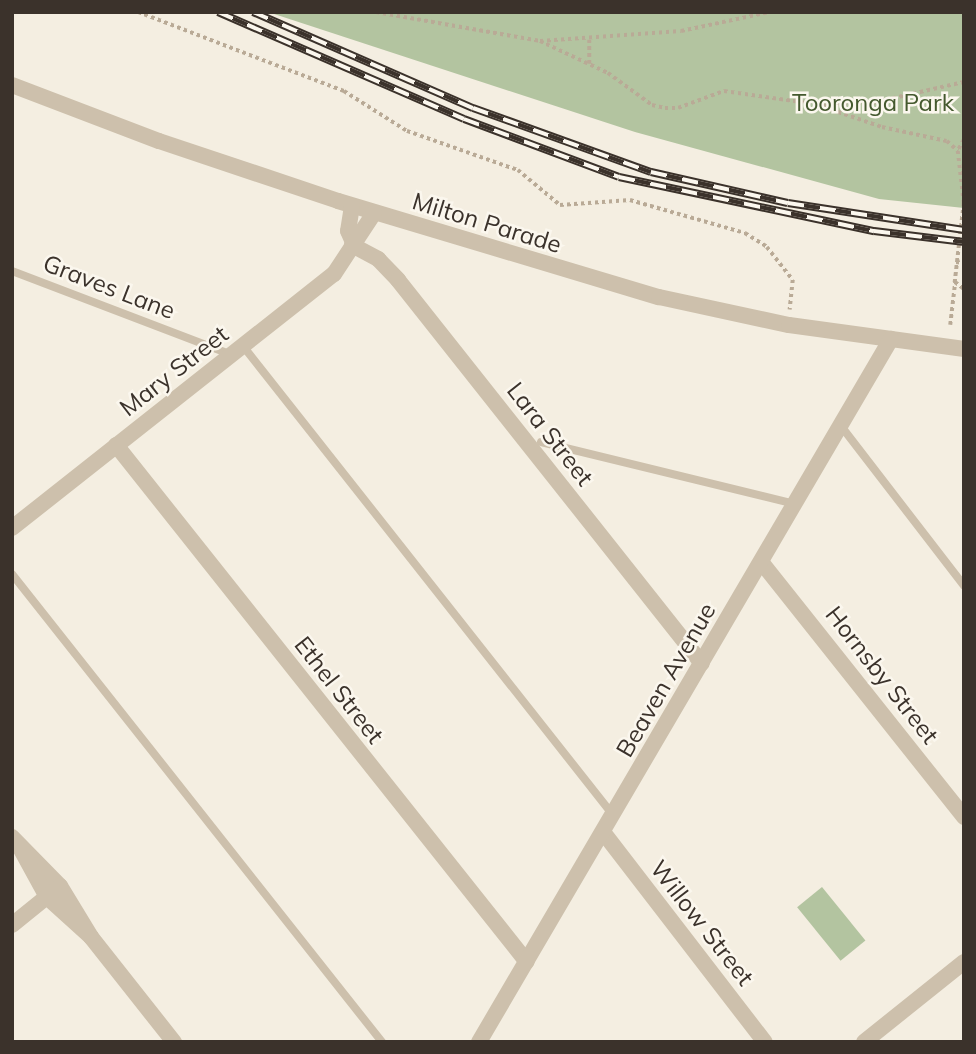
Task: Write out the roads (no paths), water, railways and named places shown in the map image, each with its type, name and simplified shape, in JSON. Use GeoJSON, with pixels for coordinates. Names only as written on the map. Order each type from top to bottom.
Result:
{"type":"FeatureCollection","features":[{"type":"Feature","properties":{"kind":"street","name":"Milton Parade"},"geometry":{"type":"LineString","coordinates":[[12,85],[159,141],[352,206],[659,297],[789,325],[964,349]]}},
{"type":"Feature","properties":{"kind":"street"},"geometry":{"type":"LineString","coordinates":[[352,206],[348,231],[352,243]]}},
{"type":"Feature","properties":{"kind":"street","name":"Mary Street"},"geometry":{"type":"LineString","coordinates":[[12,528],[334,274],[352,243],[364,234],[374,213]]}},
{"type":"Feature","properties":{"kind":"street","name":"Lara Street"},"geometry":{"type":"LineString","coordinates":[[352,243],[378,258],[398,280],[702,663]]}},
{"type":"Feature","properties":{"kind":"street","name":"Beaven Avenue"},"geometry":{"type":"LineString","coordinates":[[479,1042],[891,339]]}},
{"type":"Feature","properties":{"kind":"street","name":"Ethel Street"},"geometry":{"type":"LineString","coordinates":[[116,445],[527,962]]}},
{"type":"Feature","properties":{"kind":"street","name":"Hornsby Street"},"geometry":{"type":"LineString","coordinates":[[762,563],[964,817]]}},
{"type":"Feature","properties":{"kind":"street","name":"Willow Street"},"geometry":{"type":"LineString","coordinates":[[603,832],[765,1042]]}},
{"type":"Feature","properties":{"kind":"street"},"geometry":{"type":"LineString","coordinates":[[15,840],[60,886],[91,937],[174,1042]]}},
{"type":"Feature","properties":{"kind":"street"},"geometry":{"type":"LineString","coordinates":[[15,840],[26,867],[47,897],[91,937]]}},
{"type":"Feature","properties":{"kind":"street"},"geometry":{"type":"LineString","coordinates":[[12,925],[60,886]]}},
{"type":"Feature","properties":{"kind":"street"},"geometry":{"type":"LineString","coordinates":[[864,1042],[964,962]]}},
{"type":"Feature","properties":{"kind":"lane","name":"Graves Lane"},"geometry":{"type":"LineString","coordinates":[[12,271],[237,350]]}},
{"type":"Feature","properties":{"kind":"lane"},"geometry":{"type":"LineString","coordinates":[[237,350],[613,815]]}},
{"type":"Feature","properties":{"kind":"lane"},"geometry":{"type":"LineString","coordinates":[[841,426],[964,586]]}},
{"type":"Feature","properties":{"kind":"lane"},"geometry":{"type":"LineString","coordinates":[[541,442],[795,504]]}},
{"type":"Feature","properties":{"kind":"lane"},"geometry":{"type":"LineString","coordinates":[[12,574],[382,1042]]}},
{"type":"Feature","properties":{"kind":"railway"},"geometry":{"type":"LineString","coordinates":[[218,12],[464,119],[619,177],[874,231],[964,242]]}},
{"type":"Feature","properties":{"kind":"railway"},"geometry":{"type":"LineString","coordinates":[[253,12],[473,108],[651,172],[788,203],[964,230]]}},
{"type":"Feature","properties":{"kind":"park label","name":"Tooronga Park"},"geometry":{"type":"Point","coordinates":[873,103]}}]}
